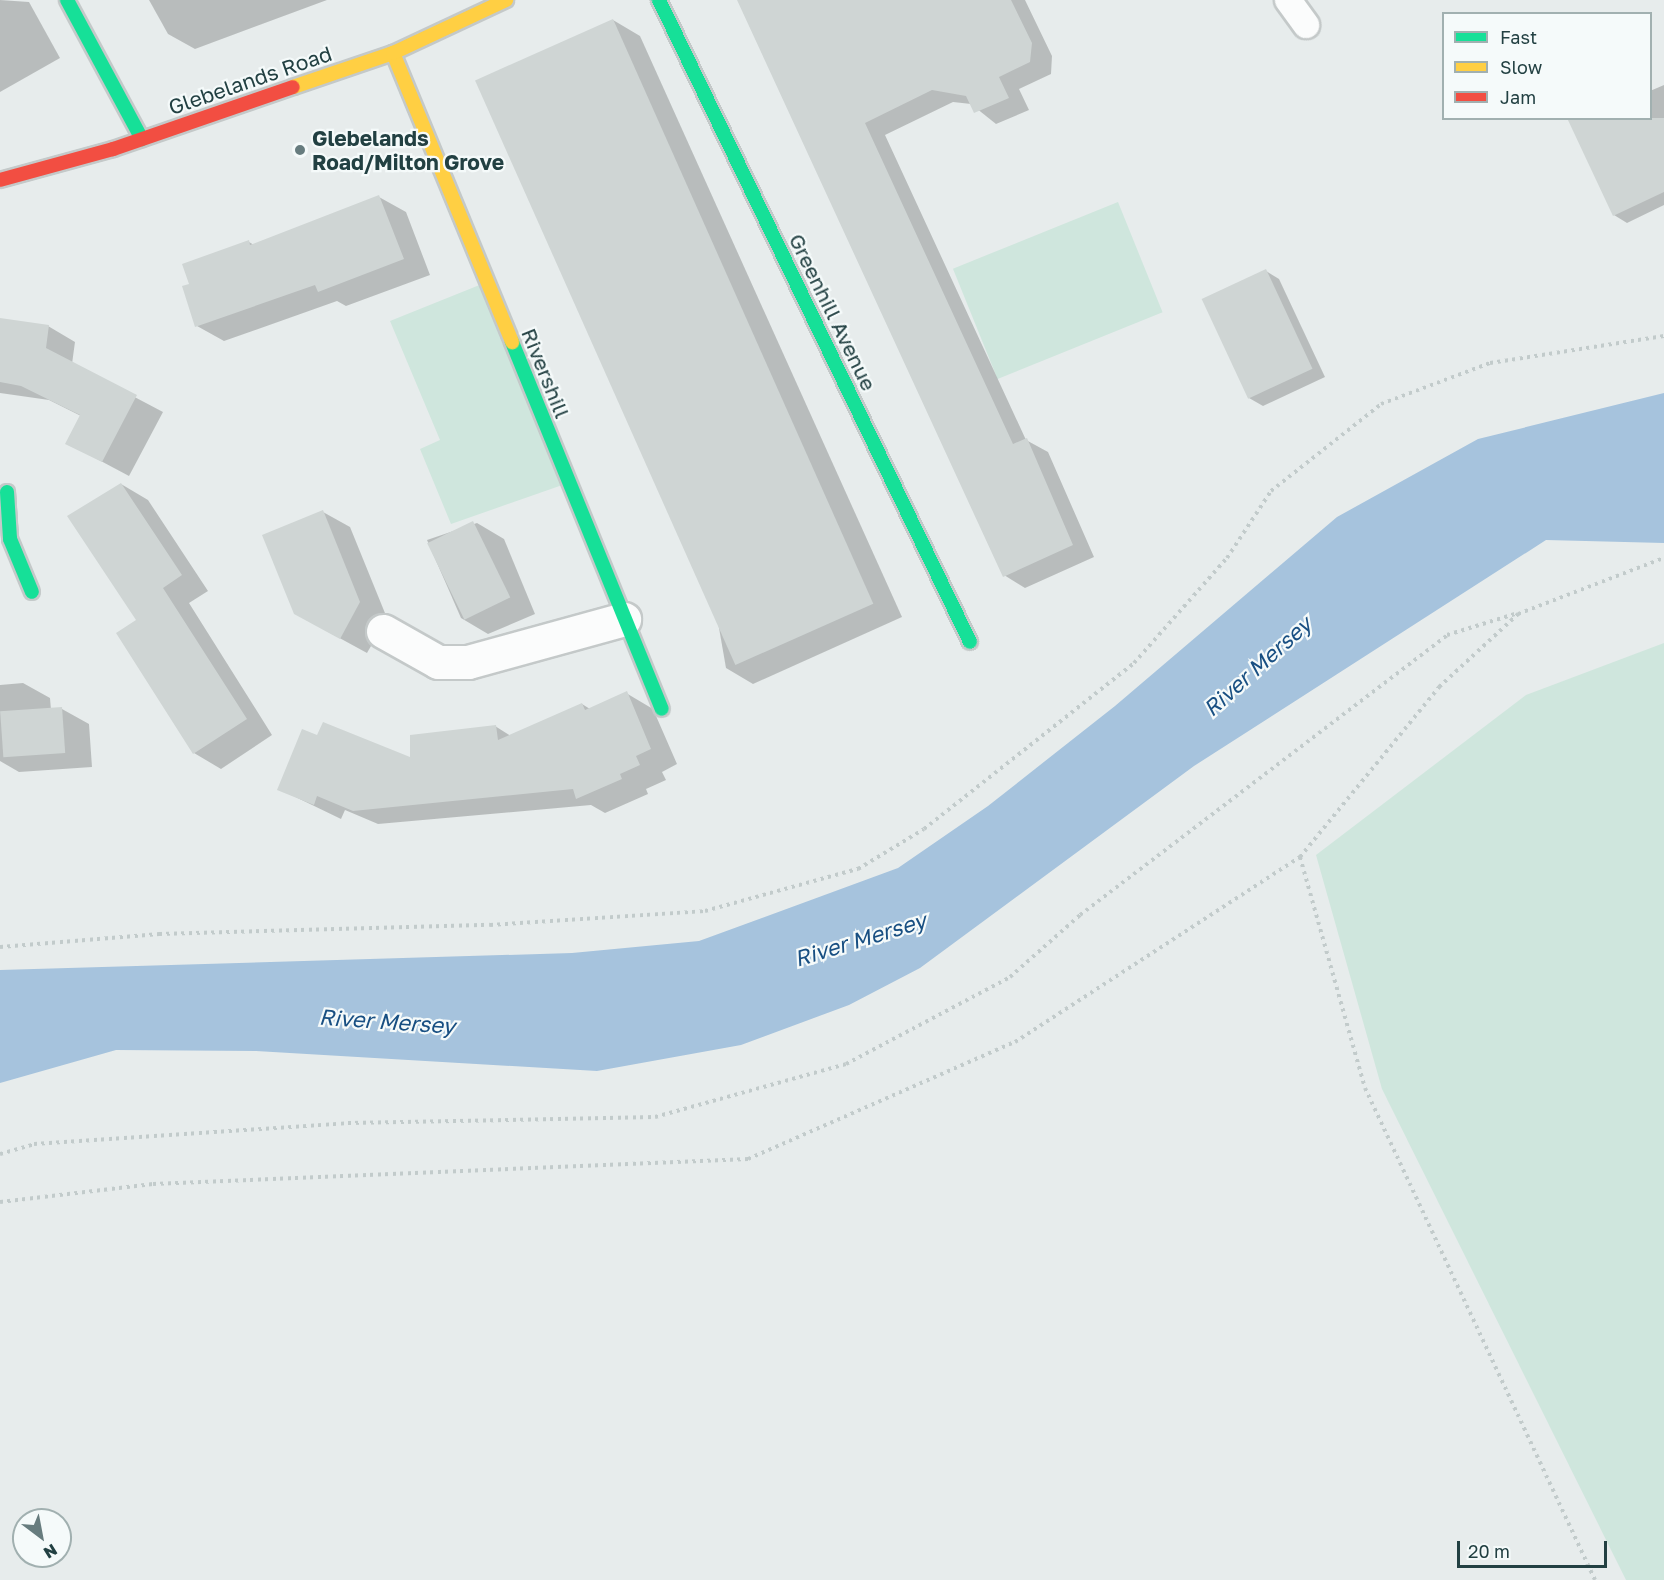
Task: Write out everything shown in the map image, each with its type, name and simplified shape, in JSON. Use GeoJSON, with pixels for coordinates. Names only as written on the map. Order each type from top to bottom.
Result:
{"type":"FeatureCollection","features":[{"type":"Feature","properties":{"kind":"street"},"geometry":{"type":"LineString","coordinates":[[68,0],[142,139]]}},
{"type":"Feature","properties":{"kind":"street","name":"Glebelands Road"},"geometry":{"type":"LineString","coordinates":[[0,180],[142,139],[393,53],[506,0]]}},
{"type":"Feature","properties":{"kind":"street","name":"Greenhill Avenue"},"geometry":{"type":"LineString","coordinates":[[659,0],[970,642]]}},
{"type":"Feature","properties":{"kind":"street","name":"Rivershill"},"geometry":{"type":"LineString","coordinates":[[393,53],[662,709]]}},
{"type":"Feature","properties":{"kind":"street"},"geometry":{"type":"LineString","coordinates":[[7,492],[5,539],[32,592]]}},
{"type":"Feature","properties":{"kind":"street"},"geometry":{"type":"LineString","coordinates":[[383,631],[438,662],[468,662],[624,619]]}},
{"type":"Feature","properties":{"kind":"lane"},"geometry":{"type":"LineString","coordinates":[[1288,0],[1306,25]]}},
{"type":"Feature","properties":{"kind":"path"},"geometry":{"type":"LineString","coordinates":[[0,947],[159,934],[490,925],[705,911],[858,869],[924,830],[1134,663],[1227,558],[1271,491],[1381,404],[1490,363],[1664,336]]}},
{"type":"Feature","properties":{"kind":"path"},"geometry":{"type":"LineString","coordinates":[[0,1154],[34,1143],[348,1123],[655,1117],[846,1064],[1010,976],[1090,908],[1447,635],[1518,614],[1664,558]]}},
{"type":"Feature","properties":{"kind":"path"},"geometry":{"type":"LineString","coordinates":[[0,1202],[153,1184],[748,1159],[1016,1042],[1300,857],[1439,687],[1518,614]]}},
{"type":"Feature","properties":{"kind":"path"},"geometry":{"type":"LineString","coordinates":[[1300,857],[1365,1088],[1595,1580]]}},
{"type":"Feature","properties":{"kind":"green space"},"geometry":{"type":"Polygon","coordinates":[[[1118,202],[1163,312],[998,379],[953,269],[1118,202]]]}},
{"type":"Feature","properties":{"kind":"green space"},"geometry":{"type":"Polygon","coordinates":[[[482,284],[571,482],[451,524],[420,449],[440,440],[390,321],[482,284]]]}},
{"type":"Feature","properties":{"kind":"green space"},"geometry":{"type":"Polygon","coordinates":[[[1664,643],[1664,1580],[1626,1580],[1382,1089],[1316,855],[1526,695],[1664,643]]]}},
{"type":"Feature","properties":{"kind":"water","name":"River Mersey"},"geometry":{"type":"Polygon","coordinates":[[[1664,393],[1664,543],[1546,540],[1194,766],[920,968],[849,1005],[741,1045],[597,1071],[256,1051],[116,1050],[0,1083],[0,970],[572,953],[699,941],[898,868],[988,806],[1115,706],[1337,517],[1478,439],[1664,393]]]}},
{"type":"Feature","properties":{"kind":"building"},"geometry":{"type":"Polygon","coordinates":[[[737,0],[1011,0],[1032,43],[1030,62],[999,77],[1009,98],[974,113],[966,96],[932,90],[865,123],[1013,444],[1027,438],[1073,545],[1003,577],[737,0]]]}},
{"type":"Feature","properties":{"kind":"building"},"geometry":{"type":"Polygon","coordinates":[[[613,19],[873,604],[735,665],[475,80],[613,19]]]}},
{"type":"Feature","properties":{"kind":"building"},"geometry":{"type":"Polygon","coordinates":[[[1664,118],[1664,192],[1613,216],[1568,120],[1664,118]]]}},
{"type":"Feature","properties":{"kind":"building"},"geometry":{"type":"Polygon","coordinates":[[[379,195],[404,259],[318,292],[315,285],[195,327],[182,286],[189,284],[182,264],[249,240],[250,245],[379,195]]]}},
{"type":"Feature","properties":{"kind":"building"},"geometry":{"type":"Polygon","coordinates":[[[1266,269],[1312,369],[1248,399],[1202,299],[1266,269]]]}},
{"type":"Feature","properties":{"kind":"building"},"geometry":{"type":"Polygon","coordinates":[[[0,318],[49,325],[46,348],[137,395],[102,462],[65,444],[80,415],[21,386],[0,382],[0,318]]]}},
{"type":"Feature","properties":{"kind":"building"},"geometry":{"type":"Polygon","coordinates":[[[121,483],[182,575],[163,588],[247,719],[193,754],[116,633],[136,620],[67,516],[121,483]]]}},
{"type":"Feature","properties":{"kind":"building"},"geometry":{"type":"Polygon","coordinates":[[[323,510],[360,602],[340,639],[294,614],[262,535],[323,510]]]}},
{"type":"Feature","properties":{"kind":"building"},"geometry":{"type":"Polygon","coordinates":[[[473,521],[510,597],[464,620],[427,543],[473,521]]]}},
{"type":"Feature","properties":{"kind":"building"},"geometry":{"type":"Polygon","coordinates":[[[627,691],[651,749],[636,756],[640,765],[620,774],[622,779],[576,799],[573,789],[353,811],[317,796],[314,805],[277,790],[302,729],[317,735],[323,722],[410,757],[410,735],[496,725],[498,740],[582,703],[585,710],[627,691]]]}},
{"type":"Feature","properties":{"kind":"building"},"geometry":{"type":"Polygon","coordinates":[[[62,707],[65,753],[3,757],[0,711],[62,707]]]}},
{"type":"Feature","properties":{"kind":"traffic: fast"},"geometry":{"type":"LineString","coordinates":[[67,0],[142,139]]}},
{"type":"Feature","properties":{"kind":"traffic: fast"},"geometry":{"type":"LineString","coordinates":[[659,0],[970,642]]}},
{"type":"Feature","properties":{"kind":"traffic: fast"},"geometry":{"type":"LineString","coordinates":[[512,342],[662,709]]}},
{"type":"Feature","properties":{"kind":"traffic: fast"},"geometry":{"type":"LineString","coordinates":[[7,492],[10,539],[32,592]]}},
{"type":"Feature","properties":{"kind":"traffic: slow"},"geometry":{"type":"LineString","coordinates":[[293,87],[393,53],[506,0]]}},
{"type":"Feature","properties":{"kind":"traffic: slow"},"geometry":{"type":"LineString","coordinates":[[393,53],[512,342]]}},
{"type":"Feature","properties":{"kind":"traffic: jam"},"geometry":{"type":"LineString","coordinates":[[0,180],[113,149],[293,87]]}},
{"type":"Feature","properties":{"kind":"place","name":"Glebelands Road/Milton Grove"},"geometry":{"type":"Point","coordinates":[300,150]}}]}
